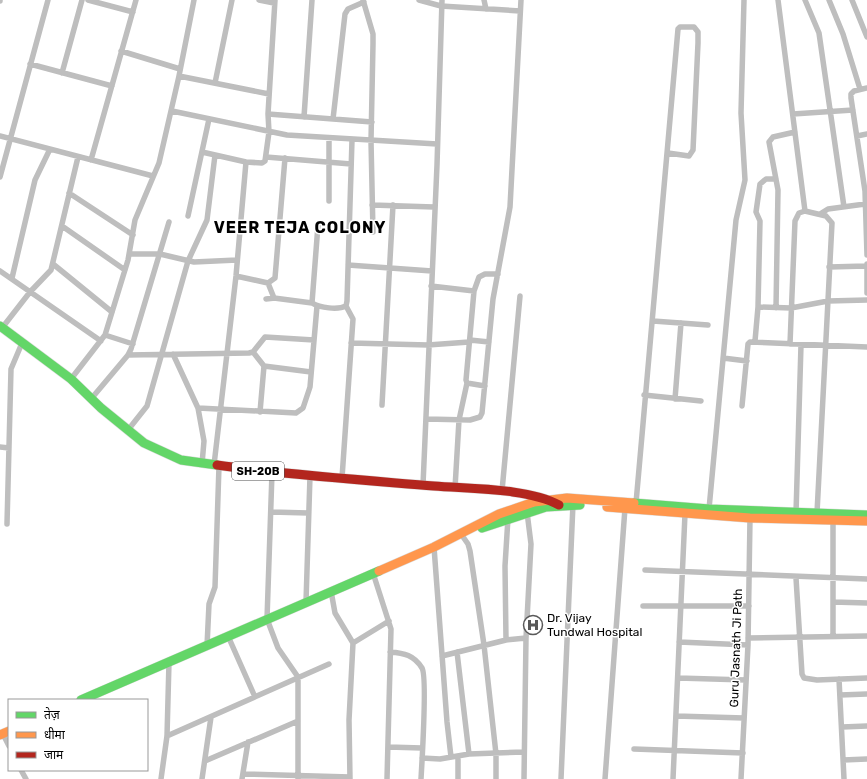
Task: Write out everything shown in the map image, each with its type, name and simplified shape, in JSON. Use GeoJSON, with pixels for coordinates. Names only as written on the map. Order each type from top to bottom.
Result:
{"type":"FeatureCollection","features":[{"type":"Feature","properties":{"kind":"main road","name":"SH-20B"},"geometry":{"type":"LineString","coordinates":[[1,327],[71,378],[91,399],[150,447],[181,460],[272,473],[502,491],[548,500],[559,505]]}},
{"type":"Feature","properties":{"kind":"main road"},"geometry":{"type":"LineString","coordinates":[[464,533],[477,524],[499,514],[534,502],[567,498],[709,509],[867,515]]}},
{"type":"Feature","properties":{"kind":"main road"},"geometry":{"type":"LineString","coordinates":[[83,699],[464,533],[527,512],[559,505],[573,504],[750,518],[867,521]]}},
{"type":"Feature","properties":{"kind":"street"},"geometry":{"type":"LineString","coordinates":[[0,177],[48,0]]}},
{"type":"Feature","properties":{"kind":"street"},"geometry":{"type":"LineString","coordinates":[[62,73],[82,0]]}},
{"type":"Feature","properties":{"kind":"street"},"geometry":{"type":"LineString","coordinates":[[88,0],[133,12]]}},
{"type":"Feature","properties":{"kind":"street"},"geometry":{"type":"LineString","coordinates":[[91,160],[136,0]]}},
{"type":"Feature","properties":{"kind":"street"},"geometry":{"type":"LineString","coordinates":[[71,378],[105,335],[130,254],[136,220],[158,163],[172,110],[194,0]]}},
{"type":"Feature","properties":{"kind":"street"},"geometry":{"type":"LineString","coordinates":[[215,83],[232,0]]}},
{"type":"Feature","properties":{"kind":"street"},"geometry":{"type":"LineString","coordinates":[[202,152],[246,162],[262,163],[266,157],[270,132],[268,114],[274,1],[259,0]]}},
{"type":"Feature","properties":{"kind":"street"},"geometry":{"type":"LineString","coordinates":[[304,117],[312,0]]}},
{"type":"Feature","properties":{"kind":"street"},"geometry":{"type":"LineString","coordinates":[[419,0],[486,9],[520,11]]}},
{"type":"Feature","properties":{"kind":"street"},"geometry":{"type":"LineString","coordinates":[[484,0],[486,9]]}},
{"type":"Feature","properties":{"kind":"street"},"geometry":{"type":"LineString","coordinates":[[426,419],[470,420],[480,417],[482,413],[498,274],[511,202],[521,0]]}},
{"type":"Feature","properties":{"kind":"street"},"geometry":{"type":"LineString","coordinates":[[709,509],[737,213],[745,180],[741,112],[744,0]]}},
{"type":"Feature","properties":{"kind":"street"},"geometry":{"type":"LineString","coordinates":[[778,0],[805,211]]}},
{"type":"Feature","properties":{"kind":"street"},"geometry":{"type":"LineString","coordinates":[[805,0],[819,34],[844,207]]}},
{"type":"Feature","properties":{"kind":"street"},"geometry":{"type":"LineString","coordinates":[[829,0],[843,34],[860,89]]}},
{"type":"Feature","properties":{"kind":"street"},"geometry":{"type":"LineString","coordinates":[[852,0],[867,37]]}},
{"type":"Feature","properties":{"kind":"street"},"geometry":{"type":"LineString","coordinates":[[333,119],[345,14],[348,9],[363,1],[372,34],[373,44],[371,141],[372,232]]}},
{"type":"Feature","properties":{"kind":"street"},"geometry":{"type":"LineString","coordinates":[[423,485],[437,144],[441,3]]}},
{"type":"Feature","properties":{"kind":"street"},"geometry":{"type":"LineString","coordinates":[[636,503],[644,396],[653,320],[678,29],[684,26],[694,27],[698,32],[698,43],[693,150],[689,156],[668,153]]}},
{"type":"Feature","properties":{"kind":"street"},"geometry":{"type":"LineString","coordinates":[[122,51],[180,73],[215,83],[269,94]]}},
{"type":"Feature","properties":{"kind":"street"},"geometry":{"type":"LineString","coordinates":[[30,64],[112,86]]}},
{"type":"Feature","properties":{"kind":"street"},"geometry":{"type":"LineString","coordinates":[[867,88],[854,91],[851,94],[857,136],[864,163],[867,254]]}},
{"type":"Feature","properties":{"kind":"street"},"geometry":{"type":"LineString","coordinates":[[172,110],[287,136],[437,144]]}},
{"type":"Feature","properties":{"kind":"street"},"geometry":{"type":"LineString","coordinates":[[793,114],[853,110]]}},
{"type":"Feature","properties":{"kind":"street"},"geometry":{"type":"LineString","coordinates":[[268,114],[372,122]]}},
{"type":"Feature","properties":{"kind":"street"},"geometry":{"type":"LineString","coordinates":[[188,216],[209,119]]}},
{"type":"Feature","properties":{"kind":"street"},"geometry":{"type":"LineString","coordinates":[[776,308],[778,190],[769,147],[770,139],[795,132]]}},
{"type":"Feature","properties":{"kind":"street"},"geometry":{"type":"LineString","coordinates":[[857,136],[867,134]]}},
{"type":"Feature","properties":{"kind":"street"},"geometry":{"type":"LineString","coordinates":[[0,136],[153,176]]}},
{"type":"Feature","properties":{"kind":"street"},"geometry":{"type":"LineString","coordinates":[[329,139],[329,200]]}},
{"type":"Feature","properties":{"kind":"street"},"geometry":{"type":"LineString","coordinates":[[342,478],[352,316],[346,306],[352,140]]}},
{"type":"Feature","properties":{"kind":"street"},"geometry":{"type":"LineString","coordinates":[[12,278],[35,180],[50,149]]}},
{"type":"Feature","properties":{"kind":"street"},"geometry":{"type":"LineString","coordinates":[[128,430],[147,406],[188,261],[207,220],[215,155]]}},
{"type":"Feature","properties":{"kind":"street"},"geometry":{"type":"LineString","coordinates":[[1,327],[30,292],[47,275],[53,264],[78,157]]}},
{"type":"Feature","properties":{"kind":"street"},"geometry":{"type":"LineString","coordinates":[[266,157],[351,164]]}},
{"type":"Feature","properties":{"kind":"street"},"geometry":{"type":"LineString","coordinates":[[236,276],[268,283],[272,282],[276,273],[285,158]]}},
{"type":"Feature","properties":{"kind":"street"},"geometry":{"type":"LineString","coordinates":[[207,646],[209,604],[215,587],[216,573],[217,466],[221,408],[236,276],[246,162]]}},
{"type":"Feature","properties":{"kind":"street"},"geometry":{"type":"LineString","coordinates":[[755,341],[758,307],[760,221],[756,212],[760,184],[766,180],[776,179]]}},
{"type":"Feature","properties":{"kind":"street"},"geometry":{"type":"LineString","coordinates":[[69,193],[133,234]]}},
{"type":"Feature","properties":{"kind":"street"},"geometry":{"type":"LineString","coordinates":[[372,204],[434,207]]}},
{"type":"Feature","properties":{"kind":"street"},"geometry":{"type":"LineString","coordinates":[[820,214],[828,209],[865,204]]}},
{"type":"Feature","properties":{"kind":"street"},"geometry":{"type":"LineString","coordinates":[[382,405],[393,205]]}},
{"type":"Feature","properties":{"kind":"street"},"geometry":{"type":"LineString","coordinates":[[790,344],[795,221],[799,212],[805,211],[826,216],[832,223],[817,513]]}},
{"type":"Feature","properties":{"kind":"street"},"geometry":{"type":"LineString","coordinates":[[91,399],[128,355],[133,344],[169,222]]}},
{"type":"Feature","properties":{"kind":"street"},"geometry":{"type":"LineString","coordinates":[[198,408],[221,408],[260,412],[296,413],[300,411],[309,391],[311,372],[314,340],[318,225]]}},
{"type":"Feature","properties":{"kind":"street"},"geometry":{"type":"LineString","coordinates":[[62,226],[125,270]]}},
{"type":"Feature","properties":{"kind":"street"},"geometry":{"type":"LineString","coordinates":[[130,254],[160,254],[198,263],[237,260]]}},
{"type":"Feature","properties":{"kind":"street"},"geometry":{"type":"LineString","coordinates":[[53,264],[112,312]]}},
{"type":"Feature","properties":{"kind":"street"},"geometry":{"type":"LineString","coordinates":[[829,267],[867,265],[867,293]]}},
{"type":"Feature","properties":{"kind":"street"},"geometry":{"type":"LineString","coordinates":[[348,266],[432,272]]}},
{"type":"Feature","properties":{"kind":"street"},"geometry":{"type":"LineString","coordinates":[[0,271],[101,341]]}},
{"type":"Feature","properties":{"kind":"street"},"geometry":{"type":"LineString","coordinates":[[455,488],[459,420],[467,383],[466,380],[474,291],[479,277],[485,274],[498,274]]}},
{"type":"Feature","properties":{"kind":"street"},"geometry":{"type":"LineString","coordinates":[[268,283],[272,295],[275,298]]}},
{"type":"Feature","properties":{"kind":"street"},"geometry":{"type":"LineString","coordinates":[[431,286],[474,291]]}},
{"type":"Feature","properties":{"kind":"street"},"geometry":{"type":"LineString","coordinates":[[502,491],[520,296]]}},
{"type":"Feature","properties":{"kind":"street"},"geometry":{"type":"LineString","coordinates":[[266,299],[275,298],[342,308],[346,306]]}},
{"type":"Feature","properties":{"kind":"street"},"geometry":{"type":"LineString","coordinates":[[758,307],[791,308],[828,301],[867,300]]}},
{"type":"Feature","properties":{"kind":"street"},"geometry":{"type":"LineString","coordinates":[[653,320],[708,325]]}},
{"type":"Feature","properties":{"kind":"street"},"geometry":{"type":"LineString","coordinates":[[675,398],[681,323]]}},
{"type":"Feature","properties":{"kind":"street"},"geometry":{"type":"LineString","coordinates":[[105,335],[133,344]]}},
{"type":"Feature","properties":{"kind":"street"},"geometry":{"type":"LineString","coordinates":[[128,355],[249,353],[253,352],[265,337],[314,340]]}},
{"type":"Feature","properties":{"kind":"street"},"geometry":{"type":"LineString","coordinates":[[351,343],[428,345],[469,342],[470,340],[489,342]]}},
{"type":"Feature","properties":{"kind":"street"},"geometry":{"type":"LineString","coordinates":[[742,406],[748,344],[755,341],[800,345],[867,347]]}},
{"type":"Feature","properties":{"kind":"street"},"geometry":{"type":"LineString","coordinates":[[6,524],[12,369],[22,343]]}},
{"type":"Feature","properties":{"kind":"street"},"geometry":{"type":"LineString","coordinates":[[796,513],[800,345]]}},
{"type":"Feature","properties":{"kind":"street"},"geometry":{"type":"LineString","coordinates":[[253,352],[264,366],[260,412]]}},
{"type":"Feature","properties":{"kind":"street"},"geometry":{"type":"LineString","coordinates":[[173,354],[198,408],[204,441],[202,464]]}},
{"type":"Feature","properties":{"kind":"street"},"geometry":{"type":"LineString","coordinates":[[723,358],[746,361]]}},
{"type":"Feature","properties":{"kind":"street"},"geometry":{"type":"LineString","coordinates":[[264,366],[311,372]]}},
{"type":"Feature","properties":{"kind":"street"},"geometry":{"type":"LineString","coordinates":[[467,383],[485,386]]}},
{"type":"Feature","properties":{"kind":"street"},"geometry":{"type":"LineString","coordinates":[[644,396],[701,401]]}},
{"type":"Feature","properties":{"kind":"street"},"geometry":{"type":"LineString","coordinates":[[0,448],[9,448]]}},
{"type":"Feature","properties":{"kind":"street"},"geometry":{"type":"LineString","coordinates":[[272,473],[267,619],[278,648],[298,677],[298,777]]}},
{"type":"Feature","properties":{"kind":"street"},"geometry":{"type":"LineString","coordinates":[[306,602],[310,476]]}},
{"type":"Feature","properties":{"kind":"street"},"geometry":{"type":"LineString","coordinates":[[561,779],[573,504]]}},
{"type":"Feature","properties":{"kind":"street"},"geometry":{"type":"LineString","coordinates":[[605,779],[625,508]]}},
{"type":"Feature","properties":{"kind":"street"},"geometry":{"type":"LineString","coordinates":[[271,512],[308,513]]}},
{"type":"Feature","properties":{"kind":"street"},"geometry":{"type":"LineString","coordinates":[[524,779],[526,638],[531,544],[527,512]]}},
{"type":"Feature","properties":{"kind":"street"},"geometry":{"type":"LineString","coordinates":[[673,779],[685,514]]}},
{"type":"Feature","properties":{"kind":"street"},"geometry":{"type":"LineString","coordinates":[[506,640],[505,566],[508,518]]}},
{"type":"Feature","properties":{"kind":"street","name":"Guru Jasnath Ji Path"},"geometry":{"type":"LineString","coordinates":[[741,779],[748,645],[750,518]]}},
{"type":"Feature","properties":{"kind":"street"},"geometry":{"type":"LineString","coordinates":[[833,520],[833,636]]}},
{"type":"Feature","properties":{"kind":"street"},"geometry":{"type":"LineString","coordinates":[[464,533],[470,551],[484,645],[496,754],[496,779]]}},
{"type":"Feature","properties":{"kind":"street"},"geometry":{"type":"LineString","coordinates":[[434,547],[442,656],[458,779]]}},
{"type":"Feature","properties":{"kind":"street"},"geometry":{"type":"LineString","coordinates":[[645,570],[867,580]]}},
{"type":"Feature","properties":{"kind":"street"},"geometry":{"type":"LineString","coordinates":[[373,573],[391,629],[387,779]]}},
{"type":"Feature","properties":{"kind":"street"},"geometry":{"type":"LineString","coordinates":[[796,578],[799,637],[802,674],[804,678],[810,680],[867,678]]}},
{"type":"Feature","properties":{"kind":"street"},"geometry":{"type":"LineString","coordinates":[[248,742],[242,777],[350,778],[349,720],[353,643],[335,613],[331,591]]}},
{"type":"Feature","properties":{"kind":"street"},"geometry":{"type":"LineString","coordinates":[[833,602],[867,603]]}},
{"type":"Feature","properties":{"kind":"street"},"geometry":{"type":"LineString","coordinates":[[643,606],[749,606]]}},
{"type":"Feature","properties":{"kind":"street"},"geometry":{"type":"LineString","coordinates":[[353,643],[389,621]]}},
{"type":"Feature","properties":{"kind":"street"},"geometry":{"type":"LineString","coordinates":[[228,636],[255,696]]}},
{"type":"Feature","properties":{"kind":"street"},"geometry":{"type":"LineString","coordinates":[[748,638],[867,636]]}},
{"type":"Feature","properties":{"kind":"street"},"geometry":{"type":"LineString","coordinates":[[442,656],[506,640],[526,638]]}},
{"type":"Feature","properties":{"kind":"street"},"geometry":{"type":"LineString","coordinates":[[679,642],[748,645]]}},
{"type":"Feature","properties":{"kind":"street"},"geometry":{"type":"LineString","coordinates":[[390,652],[406,653],[412,656],[424,672],[421,779]]}},
{"type":"Feature","properties":{"kind":"street"},"geometry":{"type":"LineString","coordinates":[[457,652],[469,754]]}},
{"type":"Feature","properties":{"kind":"street"},"geometry":{"type":"LineString","coordinates":[[161,779],[167,736],[169,662]]}},
{"type":"Feature","properties":{"kind":"street"},"geometry":{"type":"LineString","coordinates":[[167,736],[329,664]]}},
{"type":"Feature","properties":{"kind":"street"},"geometry":{"type":"LineString","coordinates":[[678,678],[746,680]]}},
{"type":"Feature","properties":{"kind":"street"},"geometry":{"type":"LineString","coordinates":[[840,679],[844,779]]}},
{"type":"Feature","properties":{"kind":"street"},"geometry":{"type":"LineString","coordinates":[[840,695],[867,694]]}},
{"type":"Feature","properties":{"kind":"street"},"geometry":{"type":"LineString","coordinates":[[676,716],[744,718]]}},
{"type":"Feature","properties":{"kind":"street"},"geometry":{"type":"LineString","coordinates":[[202,779],[211,717]]}},
{"type":"Feature","properties":{"kind":"street"},"geometry":{"type":"LineString","coordinates":[[205,761],[298,721]]}},
{"type":"Feature","properties":{"kind":"street"},"geometry":{"type":"LineString","coordinates":[[842,727],[867,726]]}},
{"type":"Feature","properties":{"kind":"street"},"geometry":{"type":"LineString","coordinates":[[4,733],[8,743]]}},
{"type":"Feature","properties":{"kind":"street"},"geometry":{"type":"LineString","coordinates":[[388,747],[422,748]]}},
{"type":"Feature","properties":{"kind":"street"},"geometry":{"type":"LineString","coordinates":[[634,749],[743,753]]}},
{"type":"Feature","properties":{"kind":"street"},"geometry":{"type":"LineString","coordinates":[[422,758],[440,759],[469,754],[524,752]]}},
{"type":"Feature","properties":{"kind":"street"},"geometry":{"type":"LineString","coordinates":[[843,760],[867,759]]}},
{"type":"Feature","properties":{"kind":"traffic: fast"},"geometry":{"type":"LineString","coordinates":[[0,326],[71,379],[101,408],[144,443],[181,460],[217,465]]}},
{"type":"Feature","properties":{"kind":"traffic: fast"},"geometry":{"type":"LineString","coordinates":[[634,503],[709,509],[867,515]]}},
{"type":"Feature","properties":{"kind":"traffic: fast"},"geometry":{"type":"LineString","coordinates":[[482,528],[546,507],[580,505]]}},
{"type":"Feature","properties":{"kind":"traffic: fast"},"geometry":{"type":"LineString","coordinates":[[83,699],[379,571]]}},
{"type":"Feature","properties":{"kind":"traffic: slow"},"geometry":{"type":"LineString","coordinates":[[379,571],[434,547],[499,514],[534,502],[567,498],[634,503]]}},
{"type":"Feature","properties":{"kind":"traffic: slow"},"geometry":{"type":"LineString","coordinates":[[607,507],[750,518],[867,521]]}},
{"type":"Feature","properties":{"kind":"traffic: slow"},"geometry":{"type":"LineString","coordinates":[[0,735],[8,731]]}},
{"type":"Feature","properties":{"kind":"traffic: jam"},"geometry":{"type":"LineString","coordinates":[[217,465],[326,477],[498,490],[531,495],[546,499],[559,505]]}},
{"type":"Feature","properties":{"kind":"place","name":"Dr. Vijay Tundwal Hospital"},"geometry":{"type":"Point","coordinates":[533,625]}},
{"type":"Feature","properties":{"kind":"district","name":"VEER TEJA COLONY"},"geometry":{"type":"Point","coordinates":[300,227]}}]}
